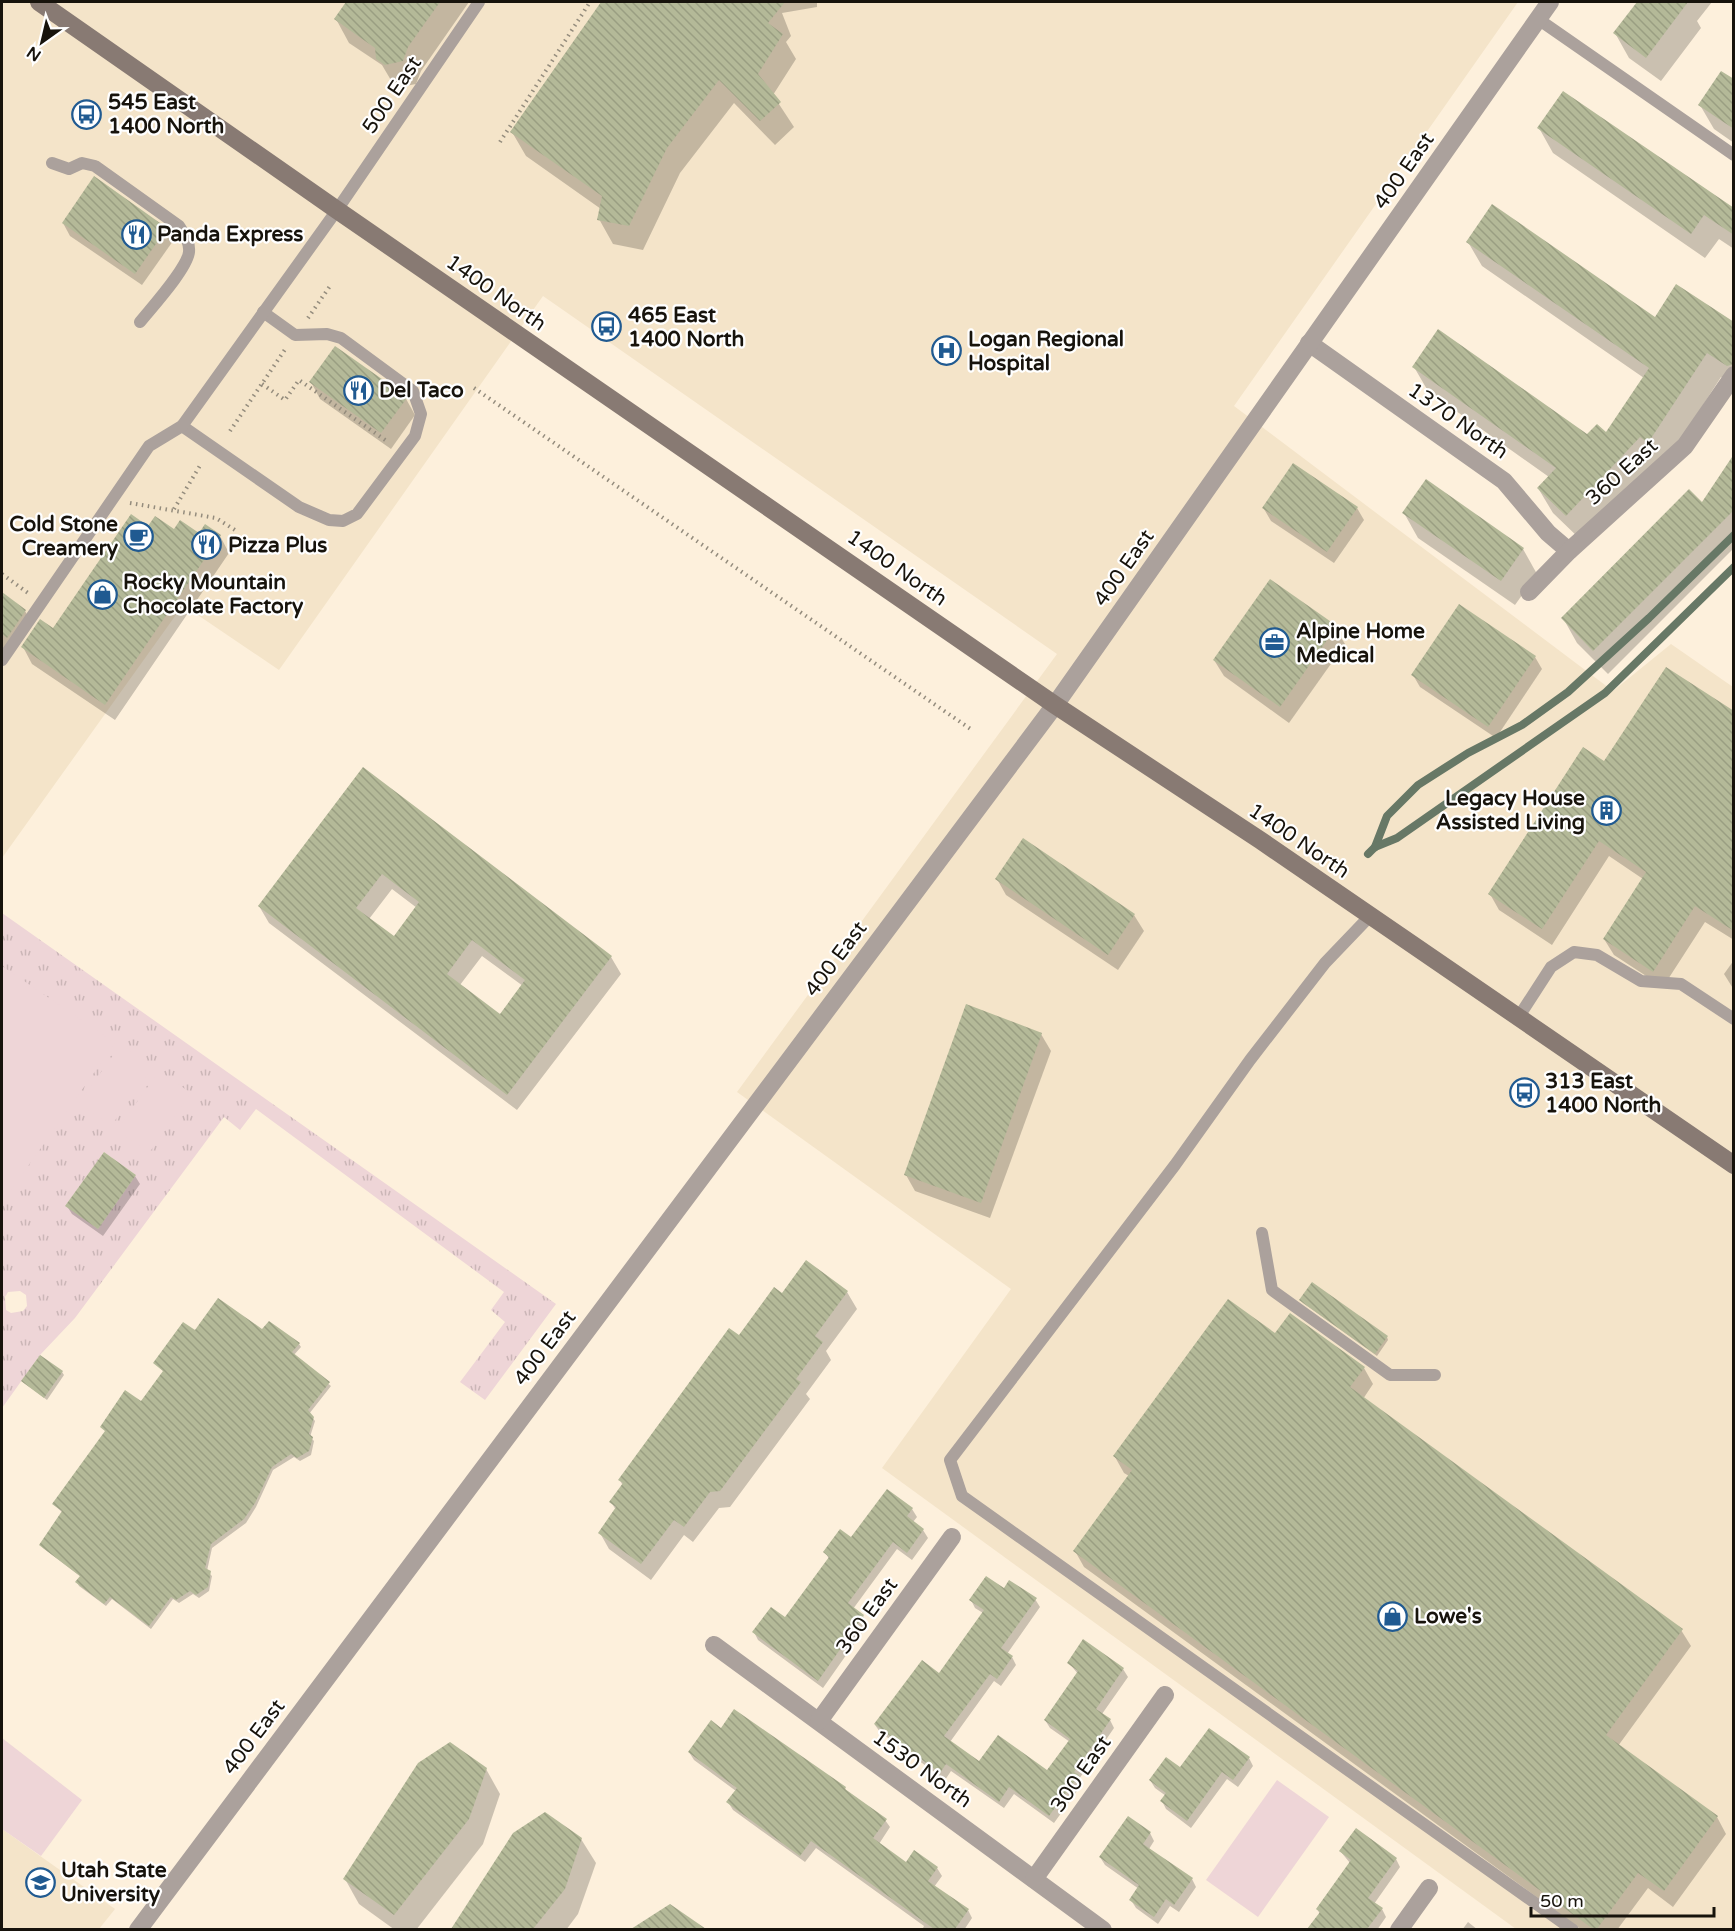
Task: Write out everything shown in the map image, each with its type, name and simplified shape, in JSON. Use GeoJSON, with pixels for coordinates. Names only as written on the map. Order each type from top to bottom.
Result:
{"type":"FeatureCollection","features":[{"type":"Feature","properties":{"kind":"main road","name":"1400 North"},"geometry":{"type":"LineString","coordinates":[[39,2],[1055,705],[1260,840],[1734,1165]]}},
{"type":"Feature","properties":{"kind":"street","name":"400 East"},"geometry":{"type":"LineString","coordinates":[[138,1929],[1055,705],[1550,2]]}},
{"type":"Feature","properties":{"kind":"street","name":"1370 North"},"geometry":{"type":"LineString","coordinates":[[1309,343],[1504,481],[1548,532],[1569,551]]}},
{"type":"Feature","properties":{"kind":"street","name":"360 East"},"geometry":{"type":"LineString","coordinates":[[1529,591],[1569,551],[1685,446],[1734,375]]}},
{"type":"Feature","properties":{"kind":"street","name":"360 East"},"geometry":{"type":"LineString","coordinates":[[819,1721],[952,1537]]}},
{"type":"Feature","properties":{"kind":"street","name":"1530 North"},"geometry":{"type":"LineString","coordinates":[[714,1645],[1103,1929]]}},
{"type":"Feature","properties":{"kind":"street","name":"300 East"},"geometry":{"type":"LineString","coordinates":[[1034,1879],[1165,1695]]}},
{"type":"Feature","properties":{"kind":"street"},"geometry":{"type":"LineString","coordinates":[[1399,1929],[1429,1888]]}},
{"type":"Feature","properties":{"kind":"lane","name":"500 East"},"geometry":{"type":"LineString","coordinates":[[182,426],[337,210],[479,2]]}},
{"type":"Feature","properties":{"kind":"lane"},"geometry":{"type":"LineString","coordinates":[[1538,19],[1734,155]]}},
{"type":"Feature","properties":{"kind":"lane"},"geometry":{"type":"LineString","coordinates":[[52,163],[69,169],[82,163],[95,166],[179,226],[187,237],[190,250],[186,262],[140,322]]}},
{"type":"Feature","properties":{"kind":"lane"},"geometry":{"type":"LineString","coordinates":[[2,660],[149,446],[182,426],[299,507],[329,520],[343,521],[357,514],[415,436],[421,414],[414,391],[341,338],[327,334],[295,335],[262,312]]}},
{"type":"Feature","properties":{"kind":"lane"},"geometry":{"type":"LineString","coordinates":[[1370,916],[1325,963],[1250,1060],[1147,1202],[950,1460],[962,1496],[1573,1929]]}},
{"type":"Feature","properties":{"kind":"lane"},"geometry":{"type":"LineString","coordinates":[[1518,1018],[1551,967],[1574,952],[1597,955],[1641,981],[1681,984],[1734,1019]]}},
{"type":"Feature","properties":{"kind":"lane"},"geometry":{"type":"LineString","coordinates":[[1262,1233],[1272,1290],[1390,1375],[1435,1375]]}},
{"type":"Feature","properties":{"kind":"path"},"geometry":{"type":"LineString","coordinates":[[500,142],[590,2]]}},
{"type":"Feature","properties":{"kind":"path"},"geometry":{"type":"LineString","coordinates":[[230,431],[330,286]]}},
{"type":"Feature","properties":{"kind":"path"},"geometry":{"type":"LineString","coordinates":[[262,384],[285,400],[299,380],[392,445]]}},
{"type":"Feature","properties":{"kind":"path"},"geometry":{"type":"LineString","coordinates":[[474,388],[972,730]]}},
{"type":"Feature","properties":{"kind":"path"},"geometry":{"type":"LineString","coordinates":[[174,509],[201,464]]}},
{"type":"Feature","properties":{"kind":"path"},"geometry":{"type":"LineString","coordinates":[[129,503],[216,518],[235,530]]}},
{"type":"Feature","properties":{"kind":"path"},"geometry":{"type":"LineString","coordinates":[[2,574],[41,602]]}},
{"type":"Feature","properties":{"kind":"shaded area"},"geometry":{"type":"Polygon","coordinates":[[[2,2],[1518,2],[1234,406],[1613,691],[1671,644],[1733,687],[1733,1929],[1516,1929],[882,1468],[1011,1289],[737,1092],[1057,654],[543,296],[279,670],[183,605],[2,858],[2,2]]]}},
{"type":"Feature","properties":{"kind":"shaded area","name":"Utah State University"},"geometry":{"type":"Polygon","coordinates":[[[2,1829],[115,1909],[99,1929],[2,1929],[2,1829]]]}},
{"type":"Feature","properties":{"kind":"green space"},"geometry":{"type":"Polygon","coordinates":[[[2,913],[556,1304],[485,1400],[460,1382],[505,1322],[491,1310],[504,1292],[256,1109],[240,1130],[224,1117],[75,1318],[40,1355],[2,1408],[2,913]],[[104,1152],[66,1205],[98,1229],[136,1175],[104,1152]],[[20,1291],[8,1292],[5,1297],[6,1310],[11,1313],[23,1311],[27,1306],[26,1295],[20,1291]]]}},
{"type":"Feature","properties":{"kind":"green space"},"geometry":{"type":"Polygon","coordinates":[[[2,966],[115,1043],[2,1203],[2,966]]]}},
{"type":"Feature","properties":{"kind":"green space"},"geometry":{"type":"Polygon","coordinates":[[[121,1044],[153,1067],[111,1126],[79,1103],[121,1044]]]}},
{"type":"Feature","properties":{"kind":"green space"},"geometry":{"type":"Polygon","coordinates":[[[159,1071],[191,1093],[149,1153],[117,1130],[159,1071]]]}},
{"type":"Feature","properties":{"kind":"green space"},"geometry":{"type":"Polygon","coordinates":[[[2,1738],[82,1800],[41,1856],[2,1829],[2,1738]]]}},
{"type":"Feature","properties":{"kind":"green space"},"geometry":{"type":"Polygon","coordinates":[[[1277,1780],[1329,1817],[1258,1917],[1206,1880],[1277,1780]]]}},
{"type":"Feature","properties":{"kind":"building"},"geometry":{"type":"Polygon","coordinates":[[[346,2],[440,2],[408,47],[403,61],[385,65],[376,59],[375,48],[334,19],[346,2]]]}},
{"type":"Feature","properties":{"kind":"building"},"geometry":{"type":"Polygon","coordinates":[[[601,2],[785,2],[768,23],[783,34],[758,74],[781,102],[760,121],[719,80],[667,148],[629,226],[597,220],[602,196],[510,132],[601,2]]]}},
{"type":"Feature","properties":{"kind":"building"},"geometry":{"type":"Polygon","coordinates":[[[1637,2],[1688,2],[1646,58],[1613,33],[1637,2]]]}},
{"type":"Feature","properties":{"kind":"building"},"geometry":{"type":"Polygon","coordinates":[[[1721,71],[1734,79],[1734,129],[1698,105],[1721,71]]]}},
{"type":"Feature","properties":{"kind":"building"},"geometry":{"type":"Polygon","coordinates":[[[1563,91],[1734,208],[1734,235],[1704,215],[1691,234],[1537,128],[1563,91]]]}},
{"type":"Feature","properties":{"kind":"building"},"geometry":{"type":"Polygon","coordinates":[[[94,176],[167,228],[135,274],[62,223],[94,176]]]}},
{"type":"Feature","properties":{"kind":"building"},"geometry":{"type":"Polygon","coordinates":[[[1492,204],[1655,317],[1676,284],[1734,322],[1734,364],[1727,366],[1707,353],[1648,443],[1640,437],[1566,516],[1537,488],[1556,468],[1412,367],[1438,329],[1587,434],[1597,424],[1606,432],[1649,368],[1466,242],[1492,204]]]}},
{"type":"Feature","properties":{"kind":"building","name":"Del Taco"},"geometry":{"type":"Polygon","coordinates":[[[335,346],[406,396],[407,398],[381,433],[309,382],[335,346]]]}},
{"type":"Feature","properties":{"kind":"building"},"geometry":{"type":"Polygon","coordinates":[[[1734,454],[1734,510],[1593,651],[1561,618],[1689,489],[1702,502],[1734,454]]]}},
{"type":"Feature","properties":{"kind":"building"},"geometry":{"type":"Polygon","coordinates":[[[1293,463],[1358,507],[1327,552],[1262,508],[1293,463]]]}},
{"type":"Feature","properties":{"kind":"building"},"geometry":{"type":"Polygon","coordinates":[[[1426,479],[1524,548],[1501,581],[1402,513],[1426,479]]]}},
{"type":"Feature","properties":{"kind":"building"},"geometry":{"type":"Polygon","coordinates":[[[131,514],[148,526],[155,516],[174,529],[180,520],[199,533],[205,524],[221,535],[105,705],[21,647],[40,619],[53,628],[131,514]]]}},
{"type":"Feature","properties":{"kind":"building","name":"Alpine Home Medical"},"geometry":{"type":"Polygon","coordinates":[[[1270,579],[1337,626],[1280,707],[1213,660],[1270,579]]]}},
{"type":"Feature","properties":{"kind":"building"},"geometry":{"type":"Polygon","coordinates":[[[2,592],[26,610],[7,638],[2,634],[2,592]]]}},
{"type":"Feature","properties":{"kind":"building"},"geometry":{"type":"Polygon","coordinates":[[[1459,604],[1536,656],[1488,727],[1411,675],[1459,604]]]}},
{"type":"Feature","properties":{"kind":"building","name":"Legacy House Assisted Living"},"geometry":{"type":"Polygon","coordinates":[[[1666,667],[1734,711],[1734,931],[1695,906],[1653,972],[1603,939],[1646,872],[1599,841],[1542,929],[1488,894],[1583,747],[1604,761],[1666,667]]]}},
{"type":"Feature","properties":{"kind":"building"},"geometry":{"type":"Polygon","coordinates":[[[363,767],[612,956],[507,1095],[258,906],[363,767]],[[382,874],[356,908],[394,936],[419,902],[382,874]],[[472,940],[447,974],[500,1014],[525,980],[472,940]]]}},
{"type":"Feature","properties":{"kind":"building"},"geometry":{"type":"Polygon","coordinates":[[[1023,838],[1135,914],[1108,955],[995,879],[1023,838]]]}},
{"type":"Feature","properties":{"kind":"building"},"geometry":{"type":"Polygon","coordinates":[[[966,1004],[1042,1033],[981,1203],[904,1175],[966,1004]]]}},
{"type":"Feature","properties":{"kind":"building"},"geometry":{"type":"Polygon","coordinates":[[[104,1152],[136,1175],[98,1229],[65,1206],[104,1152]]]}},
{"type":"Feature","properties":{"kind":"building"},"geometry":{"type":"Polygon","coordinates":[[[806,1260],[848,1291],[815,1336],[823,1342],[796,1379],[801,1382],[720,1491],[710,1492],[684,1527],[674,1520],[641,1564],[598,1533],[616,1507],[609,1502],[623,1483],[618,1480],[729,1328],[739,1335],[774,1287],[782,1293],[806,1260]]]}},
{"type":"Feature","properties":{"kind":"building"},"geometry":{"type":"Polygon","coordinates":[[[1312,1282],[1388,1336],[1375,1354],[1299,1300],[1312,1282]]]}},
{"type":"Feature","properties":{"kind":"building"},"geometry":{"type":"Polygon","coordinates":[[[218,1298],[262,1329],[269,1321],[300,1343],[292,1352],[330,1382],[308,1410],[314,1417],[309,1434],[313,1437],[309,1451],[297,1458],[291,1454],[272,1467],[255,1503],[244,1519],[211,1544],[205,1568],[211,1571],[208,1587],[196,1595],[190,1591],[176,1600],[171,1597],[149,1626],[110,1597],[104,1604],[75,1582],[80,1576],[39,1545],[62,1511],[52,1504],[105,1431],[100,1427],[125,1390],[141,1401],[163,1371],[153,1363],[183,1322],[195,1330],[218,1298]]]}},
{"type":"Feature","properties":{"kind":"building"},"geometry":{"type":"Polygon","coordinates":[[[1228,1299],[1275,1333],[1290,1313],[1365,1367],[1350,1387],[1683,1629],[1606,1735],[1718,1816],[1664,1891],[1638,1873],[1597,1929],[1593,1929],[1073,1551],[1132,1470],[1113,1456],[1228,1299]]]}},
{"type":"Feature","properties":{"kind":"building"},"geometry":{"type":"Polygon","coordinates":[[[40,1355],[63,1371],[44,1398],[21,1381],[40,1355]]]}},
{"type":"Feature","properties":{"kind":"building"},"geometry":{"type":"Polygon","coordinates":[[[887,1489],[913,1508],[907,1516],[924,1529],[907,1553],[893,1542],[848,1603],[864,1615],[818,1681],[752,1632],[771,1607],[785,1617],[829,1557],[823,1552],[840,1529],[851,1537],[887,1489]]]}},
{"type":"Feature","properties":{"kind":"building"},"geometry":{"type":"Polygon","coordinates":[[[986,1576],[1004,1588],[1009,1580],[1037,1598],[1001,1648],[1013,1656],[997,1679],[990,1674],[944,1736],[979,1761],[998,1735],[1047,1770],[1070,1739],[1044,1720],[1078,1671],[1067,1663],[1083,1639],[1124,1668],[1096,1709],[1111,1719],[1074,1772],[1079,1775],[1049,1816],[1009,1787],[999,1802],[946,1764],[940,1773],[874,1724],[922,1660],[939,1673],[984,1610],[969,1600],[986,1576]]]}},
{"type":"Feature","properties":{"kind":"building"},"geometry":{"type":"Polygon","coordinates":[[[734,1709],[846,1787],[845,1789],[887,1819],[873,1838],[906,1862],[914,1850],[938,1867],[928,1881],[969,1909],[955,1929],[934,1929],[811,1841],[800,1856],[726,1802],[737,1788],[688,1752],[711,1720],[721,1728],[734,1709]]]}},
{"type":"Feature","properties":{"kind":"building"},"geometry":{"type":"Polygon","coordinates":[[[1209,1728],[1250,1757],[1233,1780],[1222,1772],[1187,1821],[1160,1801],[1166,1793],[1149,1780],[1166,1757],[1180,1767],[1209,1728]]]}},
{"type":"Feature","properties":{"kind":"building"},"geometry":{"type":"Polygon","coordinates":[[[450,1742],[487,1768],[469,1819],[394,1915],[343,1879],[418,1763],[450,1742]]]}},
{"type":"Feature","properties":{"kind":"building"},"geometry":{"type":"Polygon","coordinates":[[[545,1812],[582,1838],[565,1889],[533,1929],[451,1929],[513,1833],[545,1812]]]}},
{"type":"Feature","properties":{"kind":"building"},"geometry":{"type":"Polygon","coordinates":[[[1128,1816],[1151,1832],[1143,1844],[1193,1878],[1174,1905],[1166,1899],[1154,1917],[1129,1900],[1139,1885],[1099,1857],[1128,1816]]]}},
{"type":"Feature","properties":{"kind":"building"},"geometry":{"type":"Polygon","coordinates":[[[1356,1828],[1397,1858],[1368,1898],[1383,1908],[1367,1929],[1307,1929],[1320,1912],[1316,1909],[1351,1860],[1339,1851],[1356,1828]]]}},
{"type":"Feature","properties":{"kind":"building"},"geometry":{"type":"Polygon","coordinates":[[[670,1904],[706,1929],[631,1929],[670,1904]]]}},
{"type":"Feature","properties":{"kind":"waterway"},"geometry":{"type":"LineString","coordinates":[[1375,847],[1387,816],[1418,785],[1468,753],[1522,725],[1568,692],[1649,618],[1734,535]]}},
{"type":"Feature","properties":{"kind":"waterway"},"geometry":{"type":"LineString","coordinates":[[1368,854],[1375,847],[1397,838],[1605,693],[1734,567]]}},
{"type":"Feature","properties":{"kind":"place","name":"545 East 1400 North"},"geometry":{"type":"Point","coordinates":[87,114]}},
{"type":"Feature","properties":{"kind":"place","name":"Panda Express"},"geometry":{"type":"Point","coordinates":[136,234]}},
{"type":"Feature","properties":{"kind":"place","name":"465 East 1400 North"},"geometry":{"type":"Point","coordinates":[607,327]}},
{"type":"Feature","properties":{"kind":"place","name":"Logan Regional Hospital"},"geometry":{"type":"Point","coordinates":[947,351]}},
{"type":"Feature","properties":{"kind":"place","name":"Del Taco"},"geometry":{"type":"Point","coordinates":[358,390]}},
{"type":"Feature","properties":{"kind":"place","name":"Cold Stone Creamery"},"geometry":{"type":"Point","coordinates":[139,536]}},
{"type":"Feature","properties":{"kind":"place","name":"Pizza Plus"},"geometry":{"type":"Point","coordinates":[207,545]}},
{"type":"Feature","properties":{"kind":"place","name":"Rocky Mountain Chocolate Factory"},"geometry":{"type":"Point","coordinates":[102,594]}},
{"type":"Feature","properties":{"kind":"place","name":"Alpine Home Medical"},"geometry":{"type":"Point","coordinates":[1275,643]}},
{"type":"Feature","properties":{"kind":"place","name":"Legacy House Assisted Living"},"geometry":{"type":"Point","coordinates":[1606,810]}},
{"type":"Feature","properties":{"kind":"place","name":"313 East 1400 North"},"geometry":{"type":"Point","coordinates":[1524,1093]}},
{"type":"Feature","properties":{"kind":"place","name":"Lowe's"},"geometry":{"type":"Point","coordinates":[1393,1616]}},
{"type":"Feature","properties":{"kind":"place","name":"Utah State University"},"geometry":{"type":"Point","coordinates":[40,1882]}}]}
